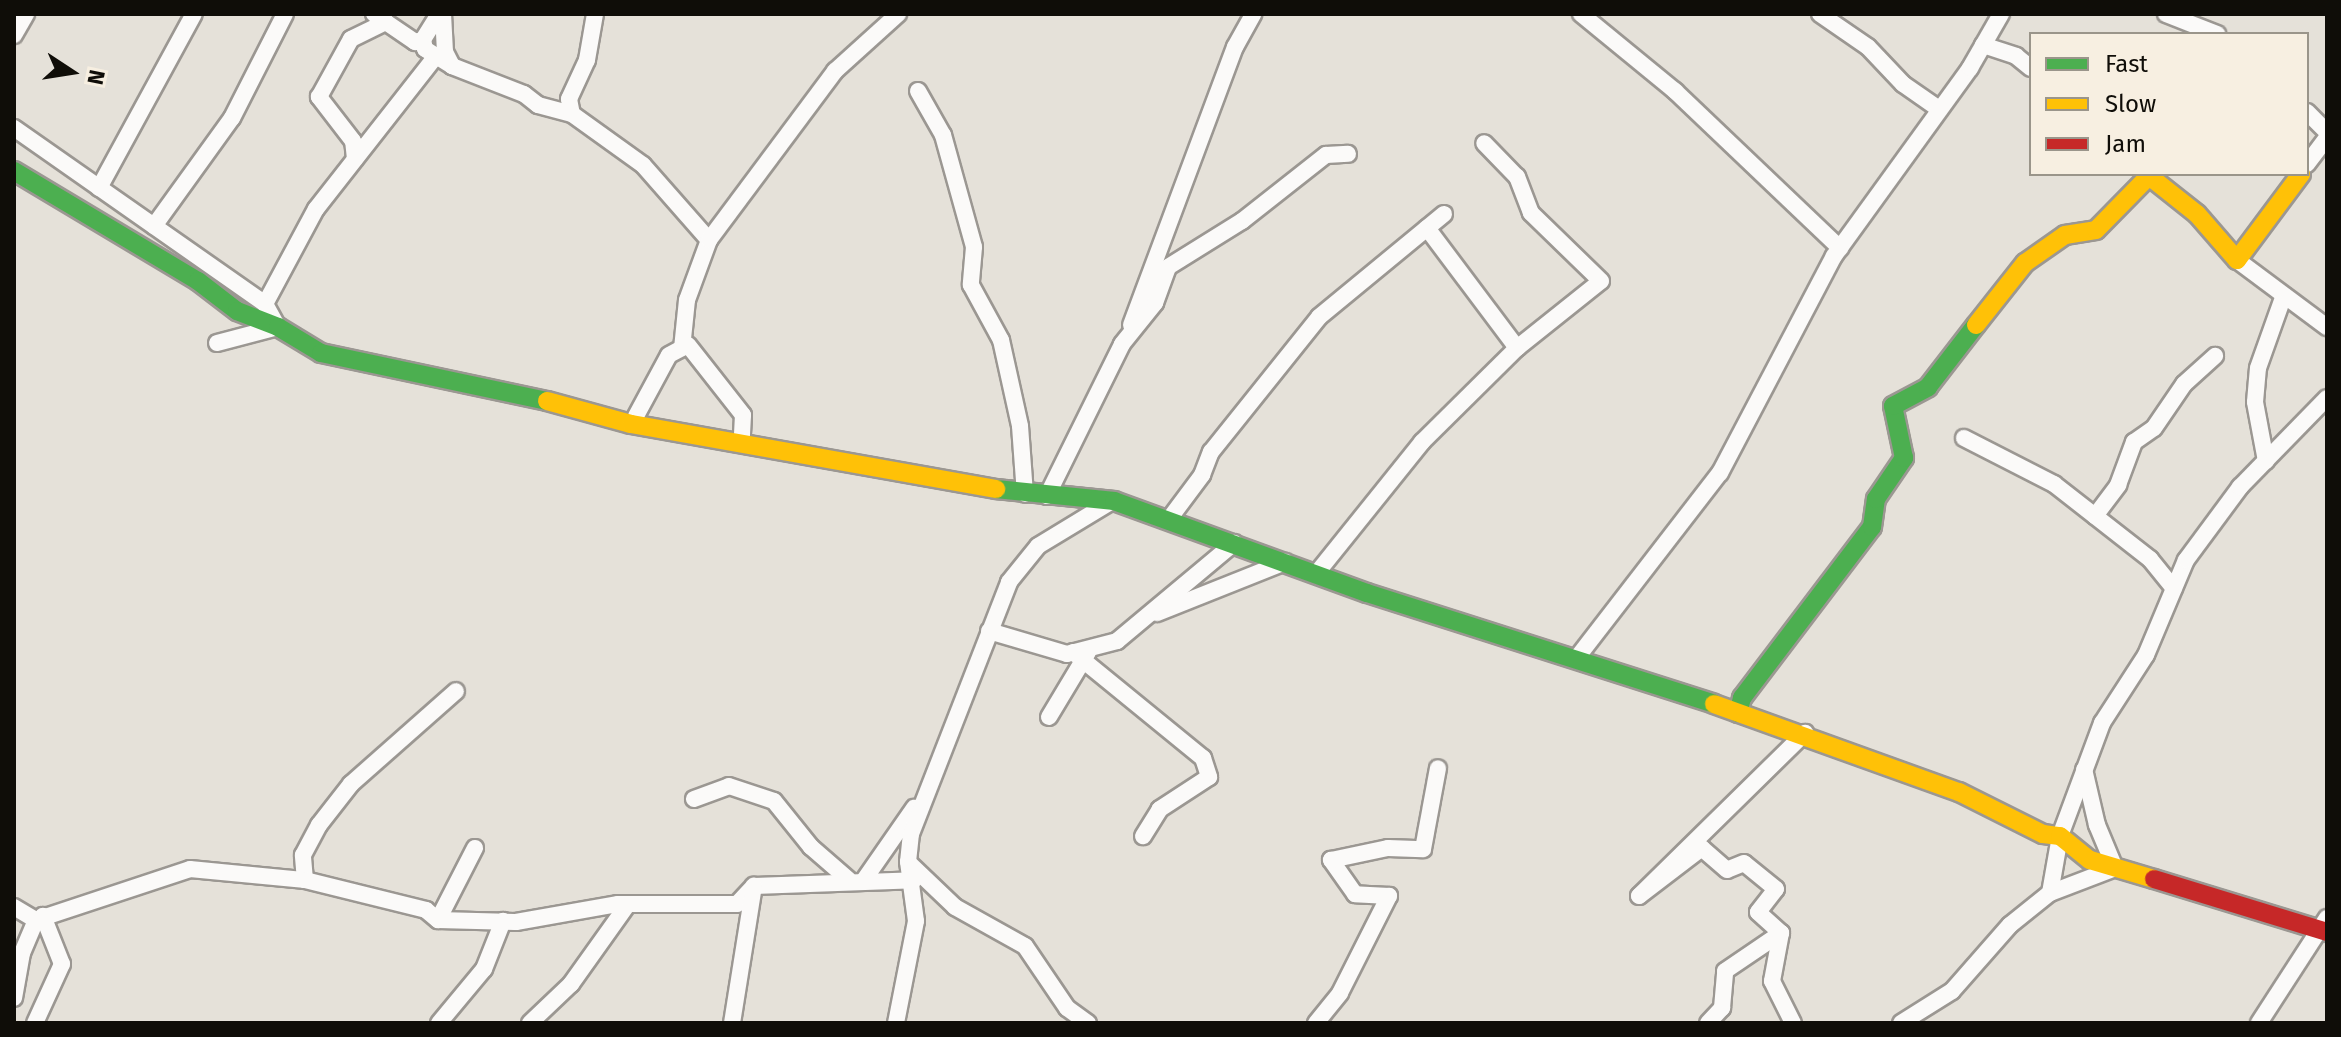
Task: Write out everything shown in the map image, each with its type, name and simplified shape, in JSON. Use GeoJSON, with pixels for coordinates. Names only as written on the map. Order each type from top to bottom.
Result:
{"type":"FeatureCollection","features":[{"type":"Feature","properties":{"kind":"street"},"geometry":{"type":"LineString","coordinates":[[14,35],[26,14]]}},
{"type":"Feature","properties":{"kind":"street"},"geometry":{"type":"LineString","coordinates":[[99,188],[194,14]]}},
{"type":"Feature","properties":{"kind":"street"},"geometry":{"type":"LineString","coordinates":[[154,226],[232,118],[285,14]]}},
{"type":"Feature","properties":{"kind":"street"},"geometry":{"type":"LineString","coordinates":[[355,159],[353,141],[319,97],[351,39],[380,18],[415,42],[423,40],[441,14]]}},
{"type":"Feature","properties":{"kind":"street"},"geometry":{"type":"LineString","coordinates":[[441,14],[445,52],[452,66]]}},
{"type":"Feature","properties":{"kind":"street"},"geometry":{"type":"LineString","coordinates":[[572,114],[569,99],[587,60],[595,14]]}},
{"type":"Feature","properties":{"kind":"street"},"geometry":{"type":"LineString","coordinates":[[682,348],[687,300],[709,240],[835,71],[898,14]]}},
{"type":"Feature","properties":{"kind":"street"},"geometry":{"type":"LineString","coordinates":[[1047,496],[1126,340],[1213,105],[1253,14]]}},
{"type":"Feature","properties":{"kind":"street"},"geometry":{"type":"LineString","coordinates":[[1581,14],[1601,20],[1840,248]]}},
{"type":"Feature","properties":{"kind":"street"},"geometry":{"type":"LineString","coordinates":[[1820,14],[1868,47],[1903,84],[1939,109]]}},
{"type":"Feature","properties":{"kind":"street"},"geometry":{"type":"LineString","coordinates":[[1983,14],[1992,30]]}},
{"type":"Feature","properties":{"kind":"street"},"geometry":{"type":"LineString","coordinates":[[1576,659],[1720,473],[1840,248],[1939,109],[2001,14]]}},
{"type":"Feature","properties":{"kind":"street"},"geometry":{"type":"LineString","coordinates":[[2166,14],[2212,32]]}},
{"type":"Feature","properties":{"kind":"street"},"geometry":{"type":"LineString","coordinates":[[423,40],[436,56],[452,66],[524,94],[538,105],[572,114],[643,165],[709,240]]}},
{"type":"Feature","properties":{"kind":"street"},"geometry":{"type":"LineString","coordinates":[[1983,45],[2016,56],[2029,66]]}},
{"type":"Feature","properties":{"kind":"street"},"geometry":{"type":"LineString","coordinates":[[265,304],[316,209],[436,56]]}},
{"type":"Feature","properties":{"kind":"street"},"geometry":{"type":"LineString","coordinates":[[918,91],[947,149],[974,247],[971,285],[1001,340],[1020,426],[1025,494]]}},
{"type":"Feature","properties":{"kind":"street"},"geometry":{"type":"LineString","coordinates":[[2309,114],[2327,134],[2309,161]]}},
{"type":"Feature","properties":{"kind":"street"},"geometry":{"type":"LineString","coordinates":[[14,128],[265,304],[278,327]]}},
{"type":"Feature","properties":{"kind":"street"},"geometry":{"type":"LineString","coordinates":[[1316,574],[1422,442],[1517,348],[1601,281],[1531,213],[1517,177],[1484,143]]}},
{"type":"Feature","properties":{"kind":"street"},"geometry":{"type":"LineString","coordinates":[[1126,340],[1155,303],[1168,267],[1242,221],[1326,155],[1348,154]]}},
{"type":"Feature","properties":{"kind":"street"},"geometry":{"type":"LineString","coordinates":[[14,171],[198,281],[237,311],[278,327],[321,353],[500,390],[631,424],[1025,494],[1114,501],[1170,518],[1316,574],[1805,733],[1959,792],[2043,834],[2060,836],[2090,860],[2325,926],[2259,1023]]}},
{"type":"Feature","properties":{"kind":"street"},"geometry":{"type":"LineString","coordinates":[[1738,713],[1742,698],[1872,527],[1876,499],[1904,458],[1893,406],[1928,387],[2025,263],[2065,235],[2096,230],[2147,176]]}},
{"type":"Feature","properties":{"kind":"street"},"geometry":{"type":"LineString","coordinates":[[2149,176],[2197,214],[2237,260],[2327,327]]}},
{"type":"Feature","properties":{"kind":"street"},"geometry":{"type":"LineString","coordinates":[[2237,260],[2300,176]]}},
{"type":"Feature","properties":{"kind":"street"},"geometry":{"type":"LineString","coordinates":[[1170,518],[1202,475],[1211,452],[1319,317],[1444,214]]}},
{"type":"Feature","properties":{"kind":"street"},"geometry":{"type":"LineString","coordinates":[[1427,228],[1517,348]]}},
{"type":"Feature","properties":{"kind":"street"},"geometry":{"type":"LineString","coordinates":[[2266,461],[2255,402],[2258,368],[2284,295]]}},
{"type":"Feature","properties":{"kind":"street"},"geometry":{"type":"LineString","coordinates":[[217,343],[278,327]]}},
{"type":"Feature","properties":{"kind":"street"},"geometry":{"type":"LineString","coordinates":[[636,416],[669,355],[688,345],[702,367],[725,387],[743,415],[742,435]]}},
{"type":"Feature","properties":{"kind":"street"},"geometry":{"type":"LineString","coordinates":[[2095,516],[2118,485],[2134,442],[2154,428],[2184,384],[2215,356]]}},
{"type":"Feature","properties":{"kind":"street"},"geometry":{"type":"LineString","coordinates":[[2050,893],[2060,836],[2107,713],[2146,655],[2174,589],[2200,539],[2266,461],[2327,398]]}},
{"type":"Feature","properties":{"kind":"street"},"geometry":{"type":"LineString","coordinates":[[1964,438],[2054,484],[2150,559],[2174,589]]}},
{"type":"Feature","properties":{"kind":"street"},"geometry":{"type":"LineString","coordinates":[[896,1023],[916,921],[914,880],[908,862],[926,790],[989,631],[1023,561],[1060,530],[1114,501]]}},
{"type":"Feature","properties":{"kind":"street"},"geometry":{"type":"LineString","coordinates":[[1049,717],[1082,653],[1117,641],[1234,543]]}},
{"type":"Feature","properties":{"kind":"street"},"geometry":{"type":"LineString","coordinates":[[1144,618],[1285,562]]}},
{"type":"Feature","properties":{"kind":"street"},"geometry":{"type":"LineString","coordinates":[[989,631],[1082,653],[1203,758],[1209,777],[1160,809],[1143,836]]}},
{"type":"Feature","properties":{"kind":"street"},"geometry":{"type":"LineString","coordinates":[[305,880],[303,855],[343,794],[456,691]]}},
{"type":"Feature","properties":{"kind":"street"},"geometry":{"type":"LineString","coordinates":[[1781,933],[1758,912],[1776,889],[1744,863],[1727,870],[1702,848],[1639,896],[1805,733]]}},
{"type":"Feature","properties":{"kind":"street"},"geometry":{"type":"LineString","coordinates":[[1316,1023],[1340,993],[1389,896],[1355,894],[1331,860],[1388,848],[1423,849],[1438,768]]}},
{"type":"Feature","properties":{"kind":"street"},"geometry":{"type":"LineString","coordinates":[[2084,769],[2097,825],[2115,868]]}},
{"type":"Feature","properties":{"kind":"street"},"geometry":{"type":"LineString","coordinates":[[694,799],[729,786],[774,801],[811,847],[857,880]]}},
{"type":"Feature","properties":{"kind":"street"},"geometry":{"type":"LineString","coordinates":[[857,880],[926,790]]}},
{"type":"Feature","properties":{"kind":"street"},"geometry":{"type":"LineString","coordinates":[[438,920],[475,848]]}},
{"type":"Feature","properties":{"kind":"street"},"geometry":{"type":"LineString","coordinates":[[908,862],[955,907],[1025,946],[1067,1008],[1088,1023]]}},
{"type":"Feature","properties":{"kind":"street"},"geometry":{"type":"LineString","coordinates":[[1901,1023],[1952,991],[2010,925],[2050,893],[2115,868]]}},
{"type":"Feature","properties":{"kind":"street"},"geometry":{"type":"LineString","coordinates":[[14,907],[40,918],[190,869],[305,880],[426,910],[438,920],[503,921],[628,904],[737,904],[754,886],[914,880]]}},
{"type":"Feature","properties":{"kind":"street"},"geometry":{"type":"LineString","coordinates":[[732,1023],[754,886]]}},
{"type":"Feature","properties":{"kind":"street"},"geometry":{"type":"LineString","coordinates":[[530,1023],[571,984],[628,904]]}},
{"type":"Feature","properties":{"kind":"street"},"geometry":{"type":"LineString","coordinates":[[14,998],[22,953],[40,918]]}},
{"type":"Feature","properties":{"kind":"street"},"geometry":{"type":"LineString","coordinates":[[35,1023],[62,964],[40,918]]}},
{"type":"Feature","properties":{"kind":"street"},"geometry":{"type":"LineString","coordinates":[[439,1023],[484,969],[503,921]]}},
{"type":"Feature","properties":{"kind":"street"},"geometry":{"type":"LineString","coordinates":[[1708,1023],[1722,1008],[1725,971],[1781,933]]}},
{"type":"Feature","properties":{"kind":"street"},"geometry":{"type":"LineString","coordinates":[[1781,933],[1772,981],[1793,1023]]}},
{"type":"Feature","properties":{"kind":"traffic: fast"},"geometry":{"type":"LineString","coordinates":[[14,171],[198,281],[237,311],[278,327],[321,353],[547,401]]}},
{"type":"Feature","properties":{"kind":"traffic: fast"},"geometry":{"type":"LineString","coordinates":[[1738,713],[1742,698],[1872,527],[1876,499],[1904,458],[1893,406],[1928,387],[1976,325]]}},
{"type":"Feature","properties":{"kind":"traffic: fast"},"geometry":{"type":"LineString","coordinates":[[996,489],[1114,501],[1367,593],[1714,704]]}},
{"type":"Feature","properties":{"kind":"traffic: slow"},"geometry":{"type":"LineString","coordinates":[[1976,325],[2025,263],[2065,235],[2096,230],[2149,176]]}},
{"type":"Feature","properties":{"kind":"traffic: slow"},"geometry":{"type":"LineString","coordinates":[[2149,176],[2197,214],[2237,260],[2300,176]]}},
{"type":"Feature","properties":{"kind":"traffic: slow"},"geometry":{"type":"LineString","coordinates":[[547,401],[631,424],[996,489]]}},
{"type":"Feature","properties":{"kind":"traffic: slow"},"geometry":{"type":"LineString","coordinates":[[1714,704],[1959,792],[2043,834],[2060,836],[2090,860],[2154,879]]}},
{"type":"Feature","properties":{"kind":"traffic: jam"},"geometry":{"type":"LineString","coordinates":[[2154,879],[2327,932]]}}]}
